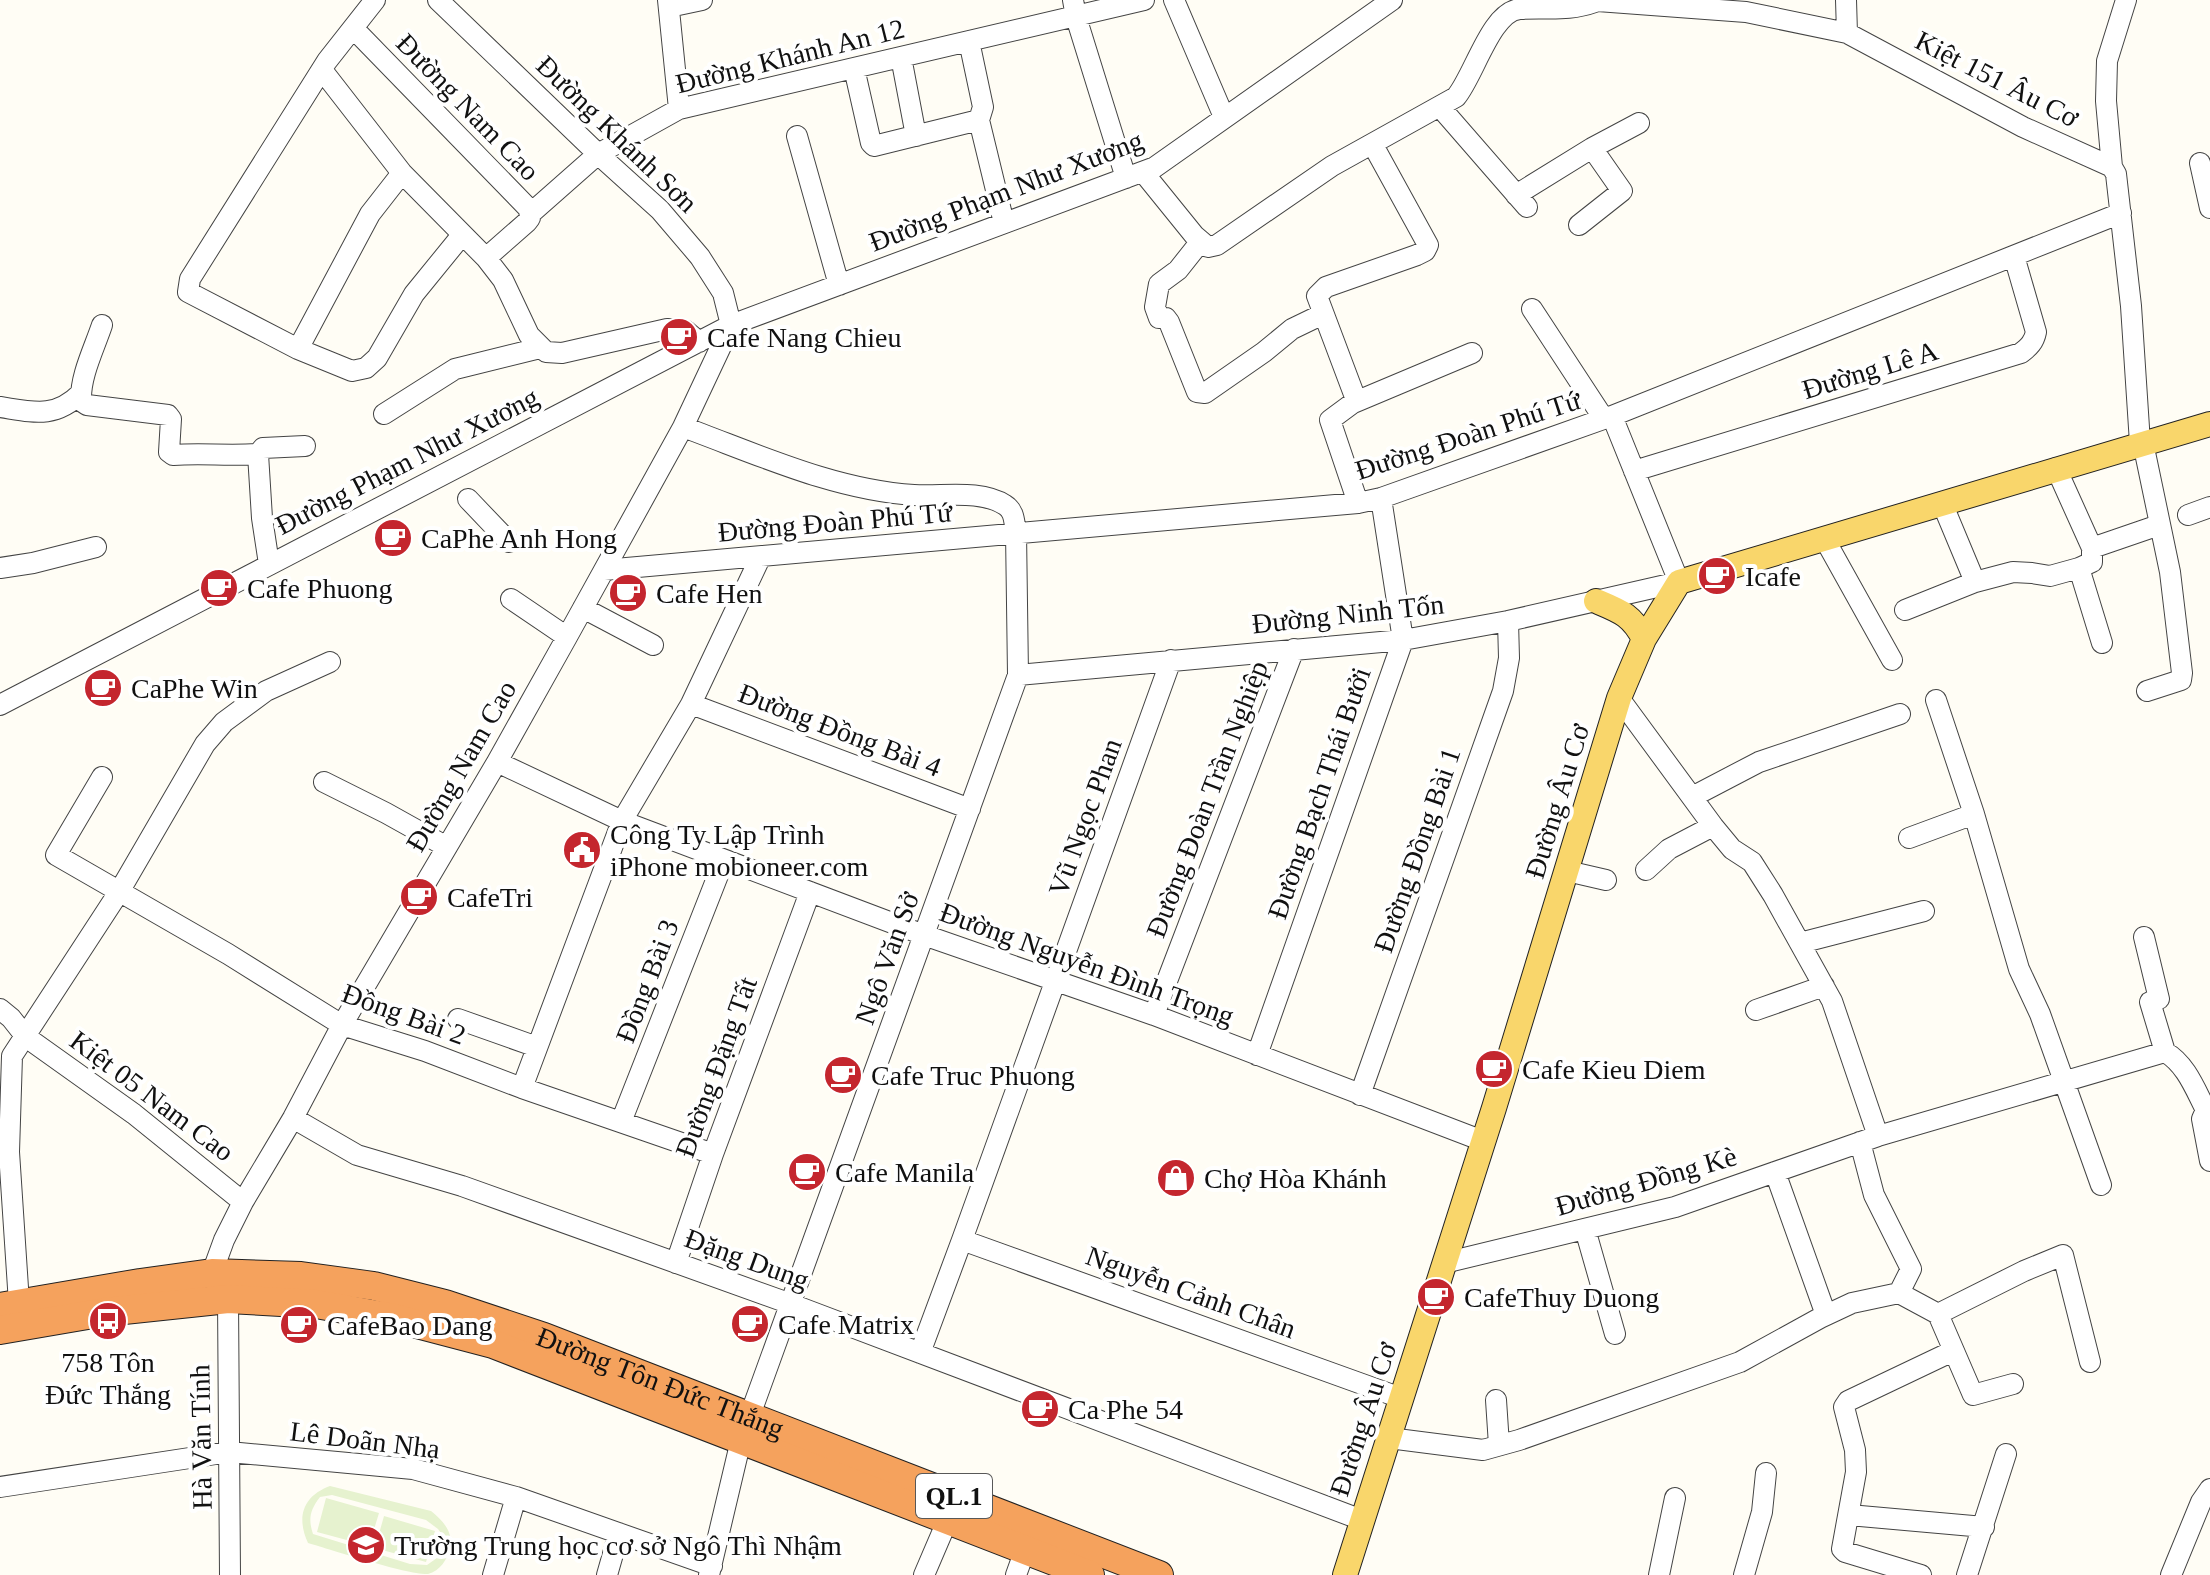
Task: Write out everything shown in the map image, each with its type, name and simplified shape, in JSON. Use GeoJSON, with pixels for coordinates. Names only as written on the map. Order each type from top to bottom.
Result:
{"type":"FeatureCollection","features":[{"type":"Feature","properties":{"kind":"highway","name":"Đường Tôn Đức Thắng"},"geometry":{"type":"LineString","coordinates":[[10,1305],[212,1273],[301,1276],[374,1286],[431,1300],[544,1337],[948,1519],[1021,1563],[1090,1575]]}},
{"type":"Feature","properties":{"kind":"highway","name":"Đường Tôn Đức Thắng"},"geometry":{"type":"LineString","coordinates":[[0,1330],[105,1312],[228,1299],[316,1304],[394,1318],[493,1344],[745,1428],[1159,1575]]}},
{"type":"Feature","properties":{"kind":"main road"},"geometry":{"type":"LineString","coordinates":[[1679,582],[2210,424]]}},
{"type":"Feature","properties":{"kind":"main road","name":"Đường Âu Cơ"},"geometry":{"type":"LineString","coordinates":[[1345,1575],[1619,698],[1644,639],[1679,582]]}},
{"type":"Feature","properties":{"kind":"main road"},"geometry":{"type":"LineString","coordinates":[[1596,601],[1631,618],[1644,639]]}},
{"type":"Feature","properties":{"kind":"street","name":"Đường Nam Cao"},"geometry":{"type":"LineString","coordinates":[[298,349],[188,292],[190,279],[322,70],[375,0]]}},
{"type":"Feature","properties":{"kind":"street","name":"Đường Khánh Sơn"},"geometry":{"type":"LineString","coordinates":[[438,0],[660,210],[700,257],[723,293],[731,325]]}},
{"type":"Feature","properties":{"kind":"street"},"geometry":{"type":"LineString","coordinates":[[679,109],[668,4],[702,0]]}},
{"type":"Feature","properties":{"kind":"street","name":"Đường Khánh An 12"},"geometry":{"type":"LineString","coordinates":[[530,214],[598,154],[679,109],[969,41],[1074,8],[1144,0]]}},
{"type":"Feature","properties":{"kind":"street"},"geometry":{"type":"LineString","coordinates":[[1174,0],[1224,117]]}},
{"type":"Feature","properties":{"kind":"street","name":"Đường Phạm Như Xương"},"geometry":{"type":"LineString","coordinates":[[0,705],[731,325],[1155,167],[1392,0]]}},
{"type":"Feature","properties":{"kind":"street"},"geometry":{"type":"LineString","coordinates":[[1846,0],[1847,33]]}},
{"type":"Feature","properties":{"kind":"street"},"geometry":{"type":"LineString","coordinates":[[2126,0],[2107,61],[2106,101],[2131,306],[2141,443],[2170,572],[2182,677],[2147,691]]}},
{"type":"Feature","properties":{"kind":"street","name":"Kiệt 151 Âu Cơ"},"geometry":{"type":"LineString","coordinates":[[1440,107],[1456,97],[1466,85],[1496,25],[1511,11],[1561,10],[1602,1],[1745,6],[1847,33],[2023,127],[2112,167]]}},
{"type":"Feature","properties":{"kind":"street"},"geometry":{"type":"LineString","coordinates":[[1074,8],[1134,175],[1208,247],[1217,245],[1332,166],[1440,107],[1522,201],[1592,148],[1639,123]]}},
{"type":"Feature","properties":{"kind":"street","name":"Đường Nam Cao"},"geometry":{"type":"LineString","coordinates":[[353,28],[529,209],[530,218],[486,258]]}},
{"type":"Feature","properties":{"kind":"street"},"geometry":{"type":"LineString","coordinates":[[969,41],[983,107],[979,120],[1004,223]]}},
{"type":"Feature","properties":{"kind":"street"},"geometry":{"type":"LineString","coordinates":[[901,57],[916,136]]}},
{"type":"Feature","properties":{"kind":"street"},"geometry":{"type":"LineString","coordinates":[[854,68],[874,146],[979,120]]}},
{"type":"Feature","properties":{"kind":"street","name":"Đường Phạm Như Xương"},"geometry":{"type":"LineString","coordinates":[[322,70],[402,173],[486,258],[503,280],[529,335],[540,348],[562,353],[667,329],[686,331],[699,342]]}},
{"type":"Feature","properties":{"kind":"street"},"geometry":{"type":"LineString","coordinates":[[797,136],[839,285]]}},
{"type":"Feature","properties":{"kind":"street"},"geometry":{"type":"LineString","coordinates":[[1353,403],[1355,397],[1317,296],[1326,287],[1417,255],[1425,251],[1428,245],[1373,145]]}},
{"type":"Feature","properties":{"kind":"street"},"geometry":{"type":"LineString","coordinates":[[1579,225],[1622,191],[1592,148]]}},
{"type":"Feature","properties":{"kind":"street"},"geometry":{"type":"LineString","coordinates":[[2200,163],[2210,208]]}},
{"type":"Feature","properties":{"kind":"street"},"geometry":{"type":"LineString","coordinates":[[402,173],[370,214],[298,349],[352,371],[366,368],[377,358],[414,294],[462,235]]}},
{"type":"Feature","properties":{"kind":"street","name":"Đường Đoàn Phú Tứ"},"geometry":{"type":"LineString","coordinates":[[604,570],[1358,503],[1381,498],[1608,418],[2121,213]]}},
{"type":"Feature","properties":{"kind":"street"},"geometry":{"type":"LineString","coordinates":[[1201,241],[1178,270],[1159,284],[1156,312],[1159,318],[1166,318],[1169,322],[1197,392],[1205,393],[1292,329],[1323,314]]}},
{"type":"Feature","properties":{"kind":"street","name":"Đường Lê A"},"geometry":{"type":"LineString","coordinates":[[1634,471],[2021,353],[2029,348],[2036,332],[2014,256]]}},
{"type":"Feature","properties":{"kind":"street"},"geometry":{"type":"LineString","coordinates":[[1532,309],[1608,418],[1634,471],[1679,582]]}},
{"type":"Feature","properties":{"kind":"street"},"geometry":{"type":"LineString","coordinates":[[102,325],[81,393],[81,401],[87,405],[168,415],[171,419],[169,452],[173,455],[258,454],[263,448],[305,446]]}},
{"type":"Feature","properties":{"kind":"street","name":"Đường Nam Cao"},"geometry":{"type":"LineString","coordinates":[[212,1273],[243,1202],[567,637],[683,427],[731,325]]}},
{"type":"Feature","properties":{"kind":"street","name":"Đường Phạm Như Xương"},"geometry":{"type":"LineString","coordinates":[[384,414],[422,392],[445,374],[540,348]]}},
{"type":"Feature","properties":{"kind":"street"},"geometry":{"type":"LineString","coordinates":[[1358,503],[1330,420],[1353,403],[1472,353]]}},
{"type":"Feature","properties":{"kind":"street"},"geometry":{"type":"LineString","coordinates":[[0,407],[39,412],[57,410],[81,393]]}},
{"type":"Feature","properties":{"kind":"street"},"geometry":{"type":"LineString","coordinates":[[683,427],[805,471],[880,493],[980,496],[1006,505],[1013,513],[1016,532],[1018,675]]}},
{"type":"Feature","properties":{"kind":"street","name":"Đường Phạm Như Xương"},"geometry":{"type":"LineString","coordinates":[[258,454],[269,564]]}},
{"type":"Feature","properties":{"kind":"street"},"geometry":{"type":"LineString","coordinates":[[1905,610],[1975,582],[2013,572],[2050,576],[2092,562],[2092,548],[2056,468]]}},
{"type":"Feature","properties":{"kind":"street","name":"Đường Bạch Thái Bưởi"},"geometry":{"type":"LineString","coordinates":[[1257,1055],[1403,640],[1381,498]]}},
{"type":"Feature","properties":{"kind":"street"},"geometry":{"type":"LineString","coordinates":[[468,499],[509,542]]}},
{"type":"Feature","properties":{"kind":"street"},"geometry":{"type":"LineString","coordinates":[[1942,503],[1975,582]]}},
{"type":"Feature","properties":{"kind":"street"},"geometry":{"type":"LineString","coordinates":[[2188,515],[2210,507]]}},
{"type":"Feature","properties":{"kind":"street"},"geometry":{"type":"LineString","coordinates":[[2092,548],[2159,525]]}},
{"type":"Feature","properties":{"kind":"street"},"geometry":{"type":"LineString","coordinates":[[1824,538],[1892,660]]}},
{"type":"Feature","properties":{"kind":"street"},"geometry":{"type":"LineString","coordinates":[[0,568],[96,547]]}},
{"type":"Feature","properties":{"kind":"street"},"geometry":{"type":"LineString","coordinates":[[522,1088],[622,821],[691,704],[760,558]]}},
{"type":"Feature","properties":{"kind":"street"},"geometry":{"type":"LineString","coordinates":[[2079,568],[2102,643]]}},
{"type":"Feature","properties":{"kind":"street","name":"Đường Ninh Tốn"},"geometry":{"type":"LineString","coordinates":[[1018,675],[1403,640],[1508,621],[1679,582]]}},
{"type":"Feature","properties":{"kind":"street"},"geometry":{"type":"LineString","coordinates":[[511,599],[567,637]]}},
{"type":"Feature","properties":{"kind":"street"},"geometry":{"type":"LineString","coordinates":[[583,608],[653,645]]}},
{"type":"Feature","properties":{"kind":"street","name":"Đường Đồng Bài 1"},"geometry":{"type":"LineString","coordinates":[[1360,1095],[1503,691],[1509,658],[1508,621]]}},
{"type":"Feature","properties":{"kind":"street","name":"Đường Đoàn Trần Nghiệp"},"geometry":{"type":"LineString","coordinates":[[1154,1015],[1294,649]]}},
{"type":"Feature","properties":{"kind":"street","name":"Vũ Ngọc Phan"},"geometry":{"type":"LineString","coordinates":[[920,1353],[1171,660]]}},
{"type":"Feature","properties":{"kind":"street"},"geometry":{"type":"LineString","coordinates":[[10,1305],[12,1056],[119,892],[205,744],[224,722],[266,691],[330,662]]}},
{"type":"Feature","properties":{"kind":"street","name":"Ngô Văn Sở"},"geometry":{"type":"LineString","coordinates":[[710,1570],[745,1428],[1018,675]]}},
{"type":"Feature","properties":{"kind":"street"},"geometry":{"type":"LineString","coordinates":[[1619,698],[1713,826],[1732,849],[1752,862],[1832,1001],[1869,1139],[1874,1195],[1911,1269],[1899,1293]]}},
{"type":"Feature","properties":{"kind":"street"},"geometry":{"type":"LineString","coordinates":[[1936,700],[1974,814],[2019,969],[2040,1014],[2101,1185]]}},
{"type":"Feature","properties":{"kind":"street","name":"Đường Đồng Bài 4"},"geometry":{"type":"LineString","coordinates":[[691,704],[970,809]]}},
{"type":"Feature","properties":{"kind":"street"},"geometry":{"type":"LineString","coordinates":[[1692,797],[1759,762],[1900,714]]}},
{"type":"Feature","properties":{"kind":"street","name":"Đường Nguyễn Đình Trọng"},"geometry":{"type":"LineString","coordinates":[[497,762],[622,821],[924,935],[1154,1015],[1483,1141]]}},
{"type":"Feature","properties":{"kind":"street","name":"Đồng Bài 2"},"geometry":{"type":"LineString","coordinates":[[102,777],[56,855],[228,954],[342,1025],[425,1051],[713,1154]]}},
{"type":"Feature","properties":{"kind":"street"},"geometry":{"type":"LineString","coordinates":[[324,782],[447,847]]}},
{"type":"Feature","properties":{"kind":"street"},"geometry":{"type":"LineString","coordinates":[[1909,838],[1974,814]]}},
{"type":"Feature","properties":{"kind":"street"},"geometry":{"type":"LineString","coordinates":[[1646,870],[1669,849],[1713,826]]}},
{"type":"Feature","properties":{"kind":"street","name":"Đồng Bài 3"},"geometry":{"type":"LineString","coordinates":[[621,1122],[724,860]]}},
{"type":"Feature","properties":{"kind":"street"},"geometry":{"type":"LineString","coordinates":[[1567,871],[1606,880]]}},
{"type":"Feature","properties":{"kind":"street","name":"Đường Đặng Tất"},"geometry":{"type":"LineString","coordinates":[[676,1263],[810,892]]}},
{"type":"Feature","properties":{"kind":"street"},"geometry":{"type":"LineString","coordinates":[[1800,943],[1924,911]]}},
{"type":"Feature","properties":{"kind":"street"},"geometry":{"type":"LineString","coordinates":[[2144,937],[2159,999],[2150,1002],[2165,1052],[2175,1057],[2187,1073],[2208,1110],[2202,1119],[2210,1161]]}},
{"type":"Feature","properties":{"kind":"street"},"geometry":{"type":"LineString","coordinates":[[1756,1010],[1824,986]]}},
{"type":"Feature","properties":{"kind":"street","name":"Kiệt 05 Nam Cao"},"geometry":{"type":"LineString","coordinates":[[0,1009],[26,1037],[134,1114],[243,1202]]}},
{"type":"Feature","properties":{"kind":"street"},"geometry":{"type":"LineString","coordinates":[[458,1019],[537,1047]]}},
{"type":"Feature","properties":{"kind":"street","name":"Đường Đồng Kè"},"geometry":{"type":"LineString","coordinates":[[1444,1263],[1675,1207],[1869,1139],[2165,1052]]}},
{"type":"Feature","properties":{"kind":"street","name":"Đặng Dung"},"geometry":{"type":"LineString","coordinates":[[293,1118],[357,1155],[462,1186],[791,1304],[1362,1520]]}},
{"type":"Feature","properties":{"kind":"street"},"geometry":{"type":"LineString","coordinates":[[1775,1172],[1826,1315]]}},
{"type":"Feature","properties":{"kind":"street"},"geometry":{"type":"LineString","coordinates":[[1585,1229],[1615,1334]]}},
{"type":"Feature","properties":{"kind":"street","name":"Nguyễn Cảnh Chân"},"geometry":{"type":"LineString","coordinates":[[962,1240],[1401,1398]]}},
{"type":"Feature","properties":{"kind":"street"},"geometry":{"type":"LineString","coordinates":[[1938,1314],[2063,1255],[2090,1362]]}},
{"type":"Feature","properties":{"kind":"street"},"geometry":{"type":"LineString","coordinates":[[1389,1438],[1483,1450],[1740,1362],[1852,1303],[1899,1293],[1938,1314],[1973,1395],[2013,1384]]}},
{"type":"Feature","properties":{"kind":"street","name":"Hà Văn Tính"},"geometry":{"type":"LineString","coordinates":[[228,1299],[230,1575]]}},
{"type":"Feature","properties":{"kind":"street"},"geometry":{"type":"LineString","coordinates":[[1921,1575],[1843,1551],[1856,1462],[1844,1405],[1953,1351]]}},
{"type":"Feature","properties":{"kind":"street"},"geometry":{"type":"LineString","coordinates":[[1496,1400],[1499,1445]]}},
{"type":"Feature","properties":{"kind":"street","name":"Lê Doãn Nhạ"},"geometry":{"type":"LineString","coordinates":[[0,1487],[229,1452],[413,1469],[516,1497],[619,1533],[710,1570]]}},
{"type":"Feature","properties":{"kind":"street"},"geometry":{"type":"LineString","coordinates":[[1967,1575],[2006,1454]]}},
{"type":"Feature","properties":{"kind":"street"},"geometry":{"type":"LineString","coordinates":[[1744,1575],[1762,1512],[1766,1473]]}},
{"type":"Feature","properties":{"kind":"street"},"geometry":{"type":"LineString","coordinates":[[2171,1575],[2201,1502],[2210,1489]]}},
{"type":"Feature","properties":{"kind":"street"},"geometry":{"type":"LineString","coordinates":[[493,1575],[516,1497]]}},
{"type":"Feature","properties":{"kind":"street"},"geometry":{"type":"LineString","coordinates":[[1659,1575],[1675,1498]]}},
{"type":"Feature","properties":{"kind":"street"},"geometry":{"type":"LineString","coordinates":[[1849,1515],[1984,1527]]}},
{"type":"Feature","properties":{"kind":"street"},"geometry":{"type":"LineString","coordinates":[[924,1575],[948,1519]]}},
{"type":"Feature","properties":{"kind":"street"},"geometry":{"type":"LineString","coordinates":[[607,1575],[619,1533]]}},
{"type":"Feature","properties":{"kind":"green space"},"geometry":{"type":"Polygon","coordinates":[[[330,1486],[431,1511],[450,1536],[445,1560],[428,1574],[418,1573],[308,1543],[303,1525],[304,1508],[321,1490],[330,1486]],[[332,1495],[320,1497],[310,1519],[313,1534],[410,1564],[427,1565],[437,1558],[443,1536],[426,1520],[332,1495]]]}},
{"type":"Feature","properties":{"kind":"green space"},"geometry":{"type":"Polygon","coordinates":[[[326,1498],[379,1513],[369,1546],[317,1532],[326,1498]]]}},
{"type":"Feature","properties":{"kind":"green space"},"geometry":{"type":"Polygon","coordinates":[[[384,1516],[435,1531],[426,1562],[375,1548],[384,1516]]]}},
{"type":"Feature","properties":{"kind":"place","name":"Cafe Nang Chieu"},"geometry":{"type":"Point","coordinates":[679,337]}},
{"type":"Feature","properties":{"kind":"place","name":"CaPhe Anh Hong"},"geometry":{"type":"Point","coordinates":[393,538]}},
{"type":"Feature","properties":{"kind":"place","name":"Icafe"},"geometry":{"type":"Point","coordinates":[1717,576]}},
{"type":"Feature","properties":{"kind":"place","name":"Cafe Phuong"},"geometry":{"type":"Point","coordinates":[219,588]}},
{"type":"Feature","properties":{"kind":"place","name":"Cafe Hen"},"geometry":{"type":"Point","coordinates":[628,593]}},
{"type":"Feature","properties":{"kind":"place","name":"CaPhe Win"},"geometry":{"type":"Point","coordinates":[103,688]}},
{"type":"Feature","properties":{"kind":"place","name":"Công Ty Lập Trình iPhone mobioneer.com"},"geometry":{"type":"Point","coordinates":[582,850]}},
{"type":"Feature","properties":{"kind":"place","name":"CafeTri"},"geometry":{"type":"Point","coordinates":[419,897]}},
{"type":"Feature","properties":{"kind":"place","name":"Cafe Kieu Diem"},"geometry":{"type":"Point","coordinates":[1494,1069]}},
{"type":"Feature","properties":{"kind":"place","name":"Cafe Truc Phuong"},"geometry":{"type":"Point","coordinates":[843,1075]}},
{"type":"Feature","properties":{"kind":"place","name":"Cafe Manila"},"geometry":{"type":"Point","coordinates":[807,1172]}},
{"type":"Feature","properties":{"kind":"place","name":"Chợ Hòa Khánh"},"geometry":{"type":"Point","coordinates":[1176,1178]}},
{"type":"Feature","properties":{"kind":"place","name":"CafeThuy Duong"},"geometry":{"type":"Point","coordinates":[1436,1297]}},
{"type":"Feature","properties":{"kind":"place","name":"758 Tôn Đức Thắng"},"geometry":{"type":"Point","coordinates":[108,1321]}},
{"type":"Feature","properties":{"kind":"place","name":"Cafe Matrix"},"geometry":{"type":"Point","coordinates":[750,1324]}},
{"type":"Feature","properties":{"kind":"place","name":"CafeBao Dang"},"geometry":{"type":"Point","coordinates":[299,1325]}},
{"type":"Feature","properties":{"kind":"place","name":"Ca Phe 54"},"geometry":{"type":"Point","coordinates":[1040,1409]}},
{"type":"Feature","properties":{"kind":"place","name":"Trường Trung học cơ sở Ngô Thì Nhậm"},"geometry":{"type":"Point","coordinates":[366,1545]}}]}
